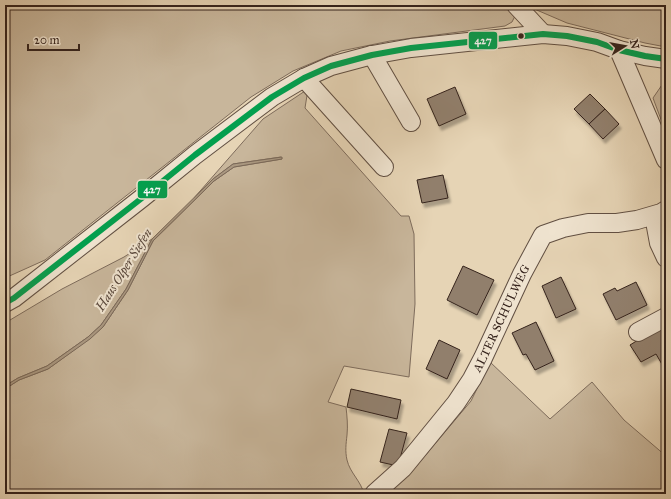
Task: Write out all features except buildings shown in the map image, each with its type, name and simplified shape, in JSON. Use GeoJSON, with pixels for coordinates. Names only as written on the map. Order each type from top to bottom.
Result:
{"type":"FeatureCollection","features":[{"type":"Feature","properties":{"kind":"street"},"geometry":{"type":"LineString","coordinates":[[516,5],[543,34]]}},
{"type":"Feature","properties":{"kind":"street"},"geometry":{"type":"LineString","coordinates":[[5,303],[14,298],[195,155],[272,97],[304,78],[331,66],[372,55],[411,48],[543,34],[567,36],[597,42],[619,50],[666,59]]}},
{"type":"Feature","properties":{"kind":"street"},"geometry":{"type":"LineString","coordinates":[[619,50],[666,160]]}},
{"type":"Feature","properties":{"kind":"street"},"geometry":{"type":"LineString","coordinates":[[372,55],[411,122]]}},
{"type":"Feature","properties":{"kind":"street"},"geometry":{"type":"LineString","coordinates":[[304,78],[384,167]]}},
{"type":"Feature","properties":{"kind":"street"},"geometry":{"type":"LineString","coordinates":[[660,213],[659,243],[666,258]]}},
{"type":"Feature","properties":{"kind":"street","name":"ALTER SCHULWEG"},"geometry":{"type":"LineString","coordinates":[[374,494],[403,468],[456,403],[472,379],[522,274],[543,235],[564,228],[588,223],[617,223],[637,220],[660,213]]}},
{"type":"Feature","properties":{"kind":"street"},"geometry":{"type":"LineString","coordinates":[[638,332],[666,317]]}},
{"type":"Feature","properties":{"kind":"shaded area"},"geometry":{"type":"Polygon","coordinates":[[[5,5],[504,5],[515,16],[512,22],[505,26],[390,41],[341,51],[293,71],[251,97],[45,260],[5,278],[5,5]]]}},
{"type":"Feature","properties":{"kind":"shaded area"},"geometry":{"type":"Polygon","coordinates":[[[525,5],[666,5],[666,47],[567,23],[525,5]]]}},
{"type":"Feature","properties":{"kind":"shaded area"},"geometry":{"type":"Polygon","coordinates":[[[666,79],[666,133],[653,98],[666,79]]]}},
{"type":"Feature","properties":{"kind":"shaded area"},"geometry":{"type":"Polygon","coordinates":[[[308,89],[305,108],[401,216],[409,216],[414,234],[415,304],[409,377],[344,366],[328,402],[346,407],[346,454],[348,465],[363,489],[364,494],[5,494],[5,389],[19,380],[48,369],[103,327],[128,290],[153,241],[214,181],[234,167],[282,159],[281,157],[233,164],[213,179],[194,198],[263,119],[308,89]]]}},
{"type":"Feature","properties":{"kind":"shaded area"},"geometry":{"type":"Polygon","coordinates":[[[282,157],[282,159],[234,167],[214,181],[153,241],[128,290],[103,327],[90,339],[48,369],[19,380],[5,389],[5,386],[18,378],[47,366],[88,337],[101,325],[126,289],[152,239],[213,179],[233,164],[282,157]]]}},
{"type":"Feature","properties":{"kind":"shaded area"},"geometry":{"type":"Polygon","coordinates":[[[152,239],[126,289],[101,325],[88,337],[47,366],[18,378],[5,386],[5,323],[62,289],[124,257],[152,239]]]}},
{"type":"Feature","properties":{"kind":"shaded area"},"geometry":{"type":"Polygon","coordinates":[[[490,362],[550,419],[592,382],[624,420],[666,456],[666,494],[386,494],[408,476],[471,401],[490,362]]]}},
{"type":"Feature","properties":{"kind":"transit line","name":"427"},"geometry":{"type":"LineString","coordinates":[[5,303],[14,298],[195,155],[272,97],[304,78],[331,66],[372,55],[411,48],[543,34],[567,36],[597,42],[619,50],[666,59]]}},
{"type":"Feature","properties":{"kind":"water label","name":"Haus Olper Siefen"},"geometry":{"type":"Point","coordinates":[124,270]}}]}
